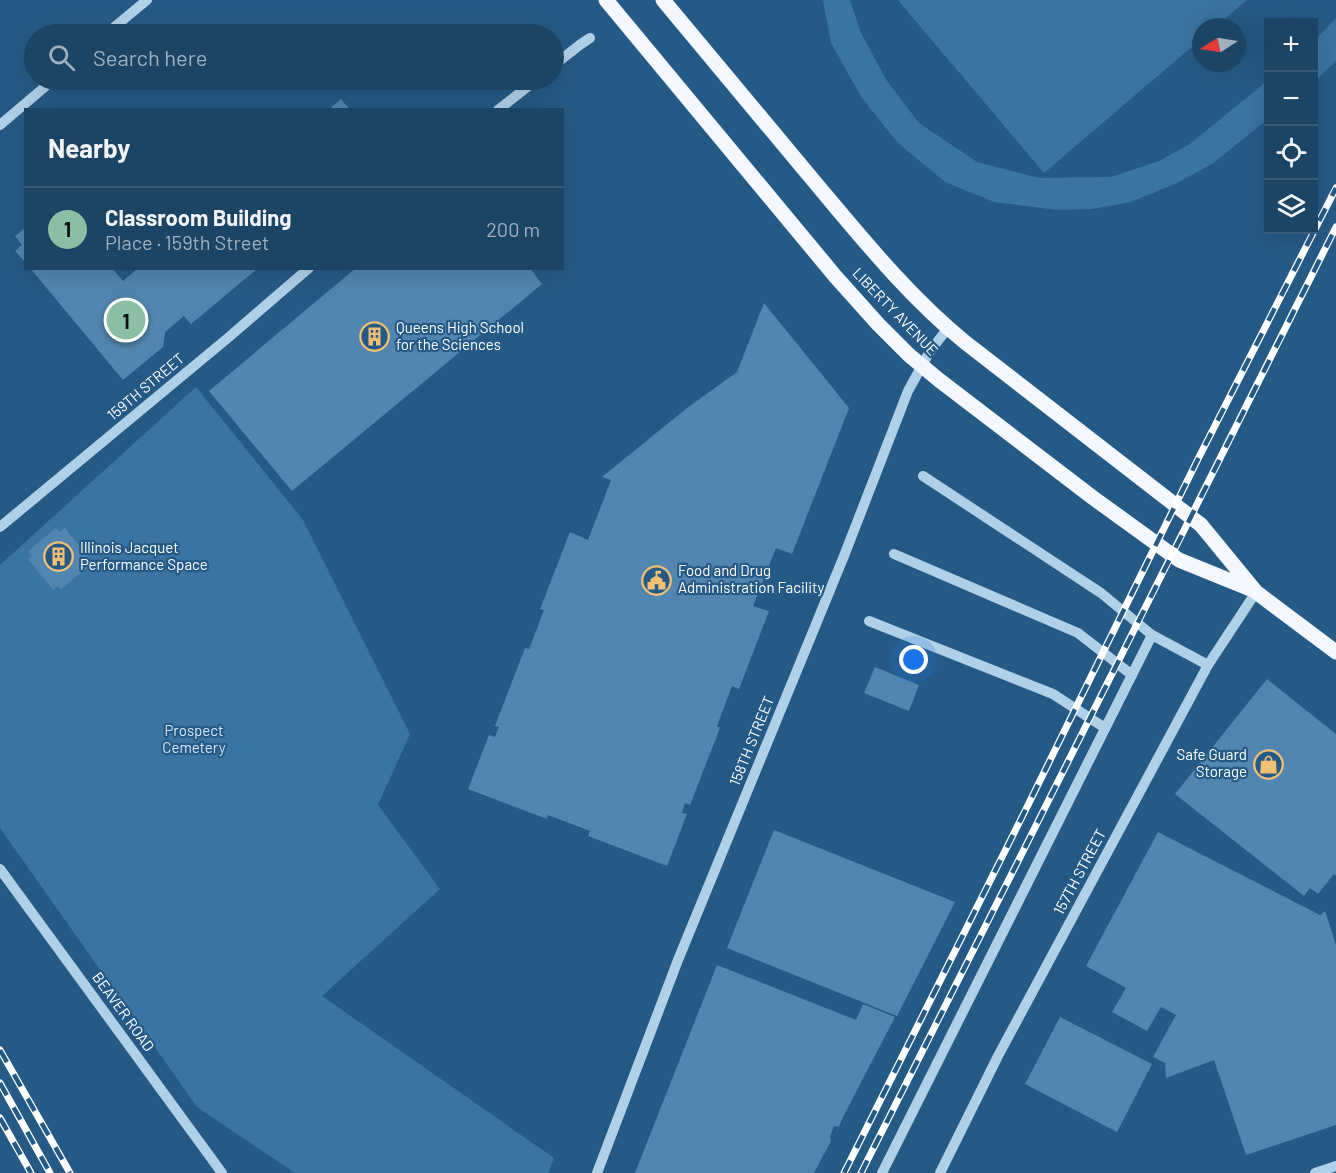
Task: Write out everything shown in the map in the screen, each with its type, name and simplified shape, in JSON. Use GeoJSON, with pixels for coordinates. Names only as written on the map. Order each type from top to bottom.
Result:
{"type":"FeatureCollection","features":[{"type":"Feature","properties":{"kind":"main road","name":"LIBERTY AVENUE"},"geometry":{"type":"LineString","coordinates":[[606,0],[835,276],[896,343],[921,365],[1083,490],[1179,560],[1256,592]]}},
{"type":"Feature","properties":{"kind":"main road","name":"LIBERTY AVENUE"},"geometry":{"type":"LineString","coordinates":[[663,0],[866,243],[920,303],[948,328],[1201,525],[1256,592],[1336,652]]}},
{"type":"Feature","properties":{"kind":"street"},"geometry":{"type":"LineString","coordinates":[[118,24],[147,0]]}},
{"type":"Feature","properties":{"kind":"street"},"geometry":{"type":"LineString","coordinates":[[564,57],[590,38]]}},
{"type":"Feature","properties":{"kind":"street"},"geometry":{"type":"LineString","coordinates":[[0,125],[41,90]]}},
{"type":"Feature","properties":{"kind":"street"},"geometry":{"type":"LineString","coordinates":[[501,108],[523,90]]}},
{"type":"Feature","properties":{"kind":"street","name":"159TH STREET"},"geometry":{"type":"LineString","coordinates":[[0,527],[220,345],[307,270]]}},
{"type":"Feature","properties":{"kind":"street","name":"158TH STREET"},"geometry":{"type":"LineString","coordinates":[[597,1173],[678,960],[844,556],[908,391],[921,365],[948,328]]}},
{"type":"Feature","properties":{"kind":"street"},"geometry":{"type":"LineString","coordinates":[[923,476],[1101,593],[1152,635],[1208,665]]}},
{"type":"Feature","properties":{"kind":"street"},"geometry":{"type":"LineString","coordinates":[[894,554],[1078,633],[1132,675]]}},
{"type":"Feature","properties":{"kind":"street","name":"157TH STREET"},"geometry":{"type":"LineString","coordinates":[[940,1173],[998,1056],[1208,665],[1256,592]]}},
{"type":"Feature","properties":{"kind":"street"},"geometry":{"type":"LineString","coordinates":[[869,621],[1053,694],[1105,728]]}},
{"type":"Feature","properties":{"kind":"street"},"geometry":{"type":"LineString","coordinates":[[882,1173],[1152,635]]}},
{"type":"Feature","properties":{"kind":"street","name":"BEAVER ROAD"},"geometry":{"type":"LineString","coordinates":[[0,868],[222,1173]]}},
{"type":"Feature","properties":{"kind":"street"},"geometry":{"type":"LineString","coordinates":[[1315,1173],[1336,1166]]}},
{"type":"Feature","properties":{"kind":"green space"},"geometry":{"type":"Polygon","coordinates":[[[823,0],[850,0],[861,33],[887,81],[919,123],[977,162],[1039,178],[1111,177],[1159,161],[1190,144],[1264,83],[1264,122],[1212,164],[1175,184],[1131,202],[1092,209],[1058,210],[994,202],[945,182],[898,143],[862,98],[831,43],[823,0]]]}},
{"type":"Feature","properties":{"kind":"green space"},"geometry":{"type":"Polygon","coordinates":[[[898,0],[1247,0],[1226,18],[1192,18],[1192,47],[1044,173],[898,0]]]}},
{"type":"Feature","properties":{"kind":"green space"},"geometry":{"type":"Polygon","coordinates":[[[1336,18],[1336,61],[1318,78],[1318,72],[1318,37],[1336,18]]]}},
{"type":"Feature","properties":{"kind":"green space","name":"Prospect Cemetery"},"geometry":{"type":"Polygon","coordinates":[[[196,387],[303,520],[410,734],[378,805],[440,889],[322,996],[554,1158],[548,1173],[295,1173],[197,1107],[0,828],[0,565],[196,387]]]}},
{"type":"Feature","properties":{"kind":"building"},"geometry":{"type":"Polygon","coordinates":[[[341,99],[348,108],[330,108],[341,99]]]}},
{"type":"Feature","properties":{"kind":"building"},"geometry":{"type":"Polygon","coordinates":[[[24,229],[24,261],[15,251],[22,245],[15,236],[24,229]]]}},
{"type":"Feature","properties":{"kind":"building"},"geometry":{"type":"Polygon","coordinates":[[[32,270],[114,270],[123,281],[136,270],[256,270],[191,324],[184,316],[165,332],[163,347],[123,380],[32,270]]]}},
{"type":"Feature","properties":{"kind":"building","name":"Queens High School for the Sciences"},"geometry":{"type":"Polygon","coordinates":[[[354,270],[532,270],[542,284],[292,491],[209,391],[354,270]]]}},
{"type":"Feature","properties":{"kind":"building","name":"Food and Drug Administration Facility"},"geometry":{"type":"Polygon","coordinates":[[[764,303],[849,408],[792,554],[776,548],[753,606],[769,611],[739,689],[732,686],[717,726],[720,728],[690,805],[685,803],[682,813],[687,814],[667,866],[588,836],[590,831],[548,815],[547,819],[468,789],[489,735],[495,737],[499,727],[495,726],[525,648],[529,649],[544,610],[540,609],[570,532],[588,540],[611,480],[602,477],[687,408],[737,372],[764,303]]]}},
{"type":"Feature","properties":{"kind":"building","name":"Illinois Jacquet Performance Space"},"geometry":{"type":"Polygon","coordinates":[[[56,528],[60,532],[65,528],[90,559],[86,563],[89,566],[61,589],[58,586],[53,590],[28,559],[32,556],[28,551],[56,528]]]}},
{"type":"Feature","properties":{"kind":"building"},"geometry":{"type":"Polygon","coordinates":[[[875,667],[919,685],[909,711],[864,693],[875,667]]]}},
{"type":"Feature","properties":{"kind":"building","name":"Safe Guard Storage"},"geometry":{"type":"Polygon","coordinates":[[[1267,679],[1336,734],[1336,876],[1334,874],[1318,894],[1310,888],[1304,896],[1175,794],[1267,679]]]}},
{"type":"Feature","properties":{"kind":"building"},"geometry":{"type":"Polygon","coordinates":[[[774,830],[955,902],[897,1016],[727,948],[774,830]]]}},
{"type":"Feature","properties":{"kind":"building"},"geometry":{"type":"Polygon","coordinates":[[[1158,832],[1320,915],[1325,911],[1336,945],[1336,1125],[1246,1155],[1214,1060],[1166,1078],[1165,1063],[1153,1057],[1176,1015],[1161,1007],[1147,1031],[1112,1012],[1126,988],[1086,966],[1158,832]]]}},
{"type":"Feature","properties":{"kind":"building"},"geometry":{"type":"Polygon","coordinates":[[[717,965],[856,1020],[863,1004],[895,1017],[839,1127],[834,1126],[830,1136],[831,1141],[814,1173],[635,1173],[717,965]]]}},
{"type":"Feature","properties":{"kind":"building"},"geometry":{"type":"Polygon","coordinates":[[[1060,1017],[1152,1064],[1117,1132],[1025,1084],[1060,1017]]]}},
{"type":"Feature","properties":{"kind":"railway"},"geometry":{"type":"LineString","coordinates":[[844,1173],[1198,459],[1336,188]]}},
{"type":"Feature","properties":{"kind":"railway"},"geometry":{"type":"LineString","coordinates":[[861,1173],[1336,227]]}},
{"type":"Feature","properties":{"kind":"railway"},"geometry":{"type":"LineString","coordinates":[[0,1050],[70,1173]]}},
{"type":"Feature","properties":{"kind":"railway"},"geometry":{"type":"LineString","coordinates":[[0,1083],[50,1173]]}},
{"type":"Feature","properties":{"kind":"railway"},"geometry":{"type":"LineString","coordinates":[[0,1118],[31,1173]]}},
{"type":"Feature","properties":{"kind":"place","name":"Classroom Building"},"geometry":{"type":"Point","coordinates":[126,320]}},
{"type":"Feature","properties":{"kind":"place","name":"Queens High School for the Sciences"},"geometry":{"type":"Point","coordinates":[375,337]}},
{"type":"Feature","properties":{"kind":"place","name":"Illinois Jacquet Performance Space"},"geometry":{"type":"Point","coordinates":[59,557]}},
{"type":"Feature","properties":{"kind":"place","name":"Food and Drug Administration Facility"},"geometry":{"type":"Point","coordinates":[657,580]}},
{"type":"Feature","properties":{"kind":"place","name":"Safe Guard Storage"},"geometry":{"type":"Point","coordinates":[1268,764]}}]}
